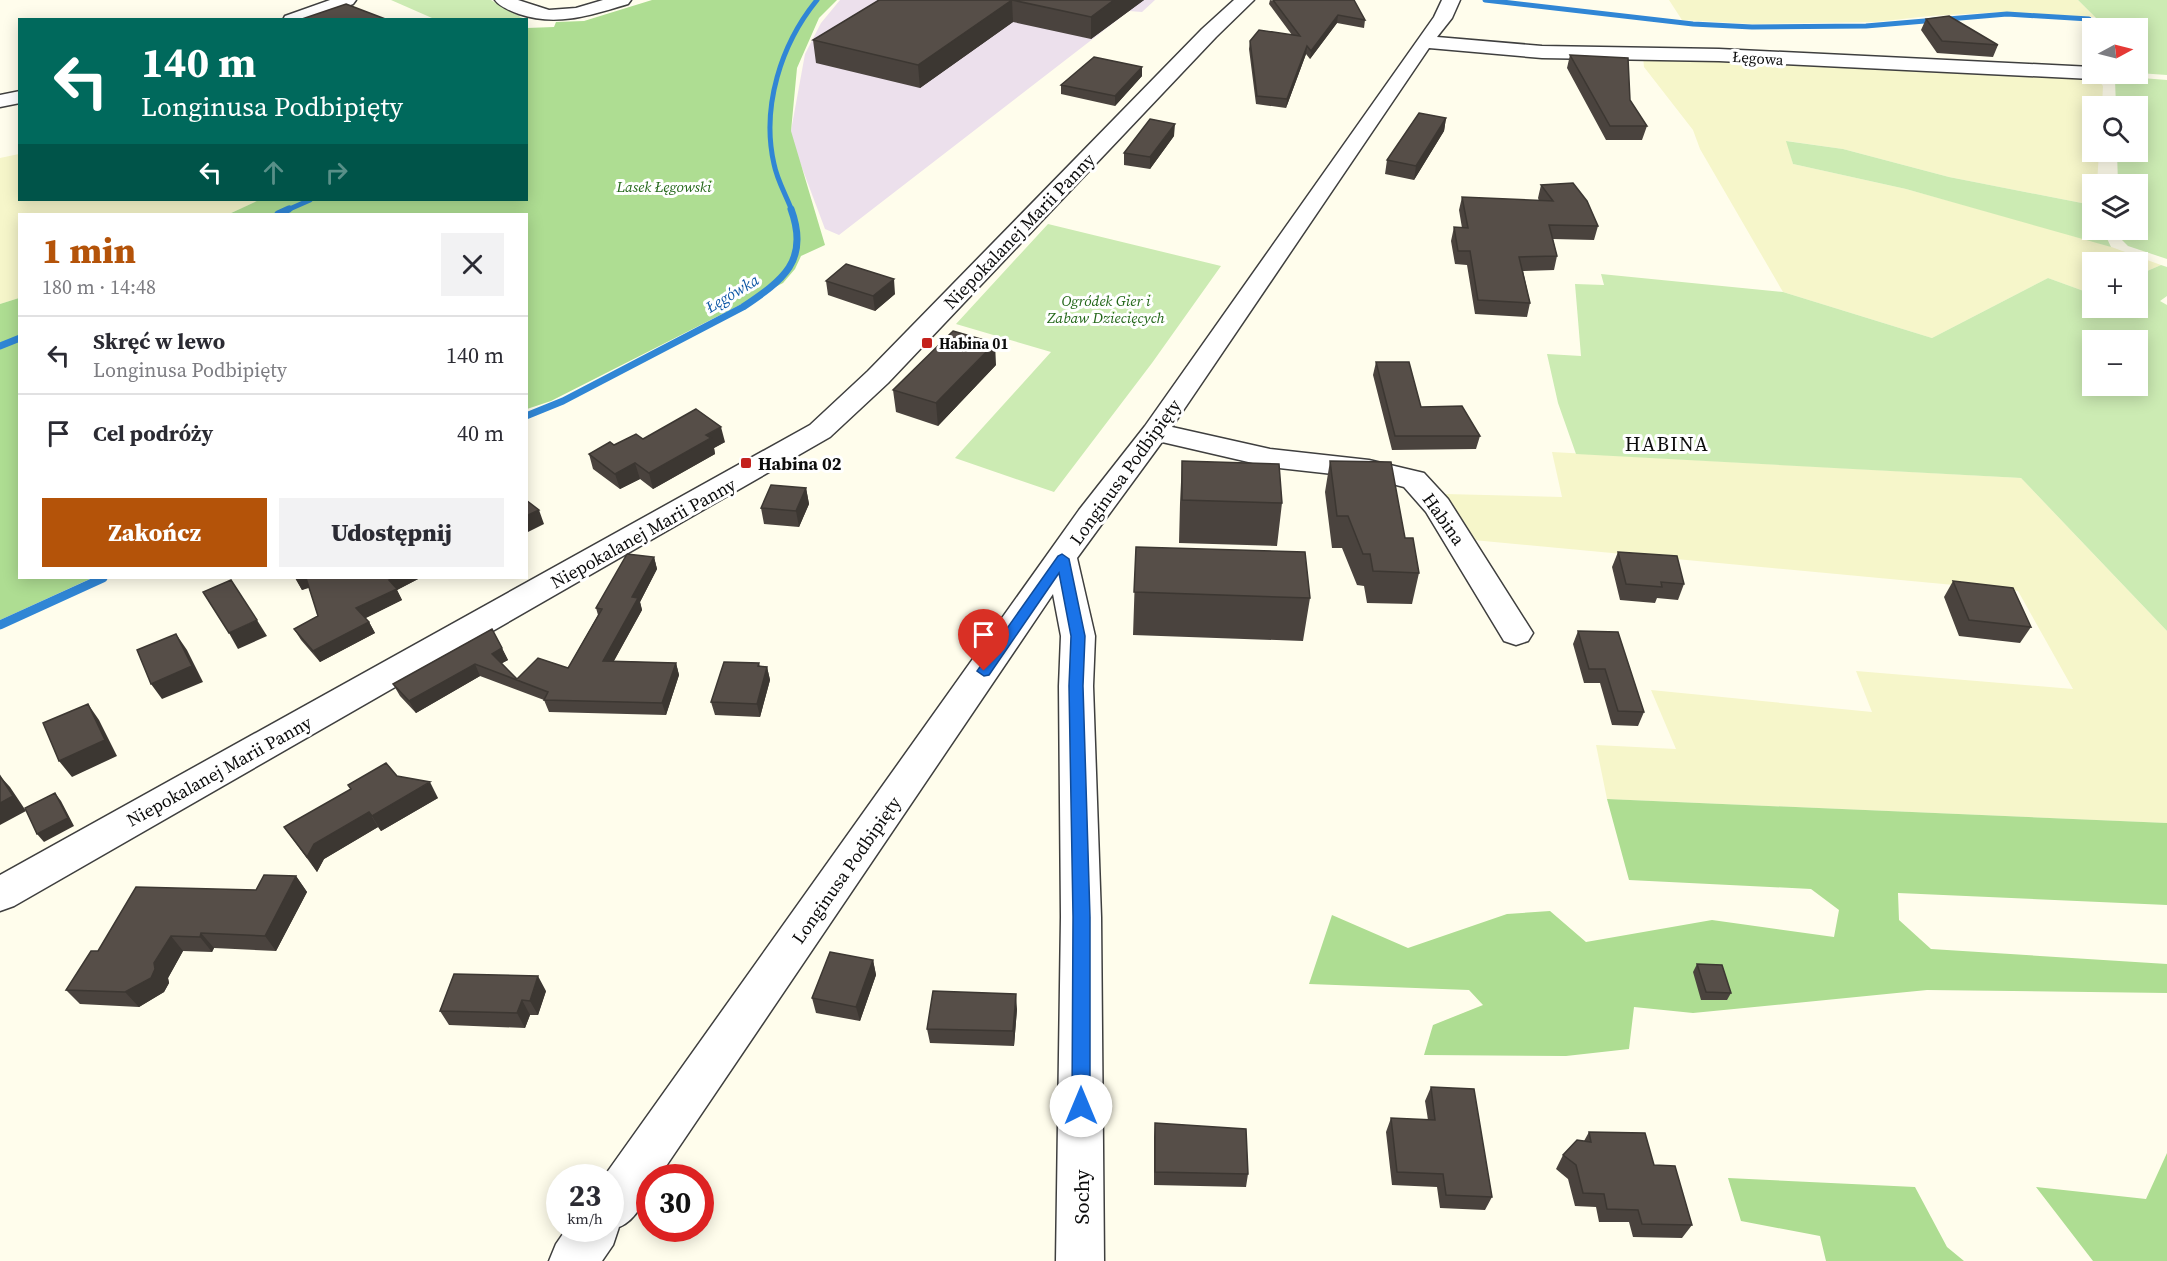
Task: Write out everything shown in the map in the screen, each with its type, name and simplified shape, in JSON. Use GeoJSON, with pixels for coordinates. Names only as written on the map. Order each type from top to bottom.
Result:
{"type":"FeatureCollection","features":[{"type":"Feature","properties":{"kind":"street"},"geometry":{"type":"LineString","coordinates":[[298,18],[347,0]]}},
{"type":"Feature","properties":{"kind":"street"},"geometry":{"type":"LineString","coordinates":[[504,0],[527,14],[561,16],[579,14],[622,0]]}},
{"type":"Feature","properties":{"kind":"street","name":"Niepokalanej Marii Panny"},"geometry":{"type":"LineString","coordinates":[[0,894],[820,431],[878,378],[1209,33],[1245,0]]}},
{"type":"Feature","properties":{"kind":"street","name":"Longinusa Podbipięty"},"geometry":{"type":"LineString","coordinates":[[624,1188],[1090,517],[1155,432],[1424,42],[1443,18],[1451,0]]}},
{"type":"Feature","properties":{"kind":"street","name":"Łęgowa"},"geometry":{"type":"LineString","coordinates":[[1424,42],[1542,52],[1719,55],[2082,73]]}},
{"type":"Feature","properties":{"kind":"street"},"geometry":{"type":"LineString","coordinates":[[0,101],[18,97]]}},
{"type":"Feature","properties":{"kind":"street","name":"Habina"},"geometry":{"type":"LineString","coordinates":[[1155,432],[1270,458],[1369,469],[1414,480],[1437,506],[1516,633]]}},
{"type":"Feature","properties":{"kind":"street","name":"Sochy"},"geometry":{"type":"LineString","coordinates":[[1062,559],[1078,636],[1076,686],[1081,917],[1080,1261]]}},
{"type":"Feature","properties":{"kind":"street"},"geometry":{"type":"LineString","coordinates":[[573,1261],[586,1242]]}},
{"type":"Feature","properties":{"kind":"shaded area"},"geometry":{"type":"Polygon","coordinates":[[[840,0],[1155,0],[1142,12],[1129,11],[839,235],[825,229],[790,136],[805,54],[821,23],[840,0]]]}},
{"type":"Feature","properties":{"kind":"green space"},"geometry":{"type":"Polygon","coordinates":[[[391,0],[491,0],[522,18],[432,18],[391,0]]]}},
{"type":"Feature","properties":{"kind":"green space","name":"Lasek Łęgowski"},"geometry":{"type":"Polygon","coordinates":[[[652,0],[837,0],[819,18],[797,68],[791,131],[825,245],[801,256],[795,269],[783,283],[551,401],[528,409],[528,213],[231,213],[257,201],[528,201],[528,28],[554,27],[556,22],[584,21],[652,0]]]}},
{"type":"Feature","properties":{"kind":"green space"},"geometry":{"type":"Polygon","coordinates":[[[1669,0],[2078,0],[2095,17],[2002,12],[1875,22],[1753,24],[1682,20],[1669,0]]]}},
{"type":"Feature","properties":{"kind":"green space"},"geometry":{"type":"Polygon","coordinates":[[[2078,0],[2167,0],[2167,75],[2148,74],[2148,18],[2096,18],[2078,0]]]}},
{"type":"Feature","properties":{"kind":"green space"},"geometry":{"type":"Polygon","coordinates":[[[1643,57],[2082,75],[2082,84],[2101,84],[2103,86],[2102,96],[2082,96],[2082,162],[2098,162],[2098,174],[2082,174],[2082,203],[1949,177],[1843,149],[1787,141],[1793,164],[1906,189],[2082,237],[2082,240],[2095,241],[2125,252],[2082,252],[2082,290],[2048,278],[1932,338],[1783,292],[1700,149],[1693,130],[1644,67],[1643,57]]]}},
{"type":"Feature","properties":{"kind":"green space"},"geometry":{"type":"Polygon","coordinates":[[[2148,78],[2167,80],[2167,259],[2128,246],[2122,240],[2148,240],[2148,174],[2118,174],[2117,162],[2148,162],[2148,96],[2116,96],[2115,84],[2148,84],[2148,78]]]}},
{"type":"Feature","properties":{"kind":"green space"},"geometry":{"type":"Polygon","coordinates":[[[1786,141],[1843,149],[1949,177],[2082,203],[2082,239],[1906,189],[1793,164],[1786,141]]]}},
{"type":"Feature","properties":{"kind":"green space"},"geometry":{"type":"Polygon","coordinates":[[[18,154],[18,201],[257,201],[231,213],[18,213],[18,298],[0,304],[0,158],[18,154]]]}},
{"type":"Feature","properties":{"kind":"green space","name":"Ogródek Gier i Zabaw Dziecięcych"},"geometry":{"type":"Polygon","coordinates":[[[1048,224],[1221,266],[1152,363],[1054,492],[955,458],[1051,352],[956,324],[1048,224]]]}},
{"type":"Feature","properties":{"kind":"green space"},"geometry":{"type":"Polygon","coordinates":[[[2086,240],[2108,240],[2111,247],[2086,240]]]}},
{"type":"Feature","properties":{"kind":"green space"},"geometry":{"type":"Polygon","coordinates":[[[2148,260],[2161,265],[2148,271],[2148,260]]]}},
{"type":"Feature","properties":{"kind":"green space"},"geometry":{"type":"Polygon","coordinates":[[[2161,265],[2167,267],[2167,296],[2160,301],[2167,305],[2167,631],[2021,478],[1576,454],[1558,403],[1547,354],[1581,356],[1575,284],[1604,285],[1601,274],[1783,292],[1932,338],[2048,278],[2082,290],[2082,318],[2148,318],[2148,271],[2161,265]]]}},
{"type":"Feature","properties":{"kind":"green space"},"geometry":{"type":"Polygon","coordinates":[[[18,298],[18,579],[90,579],[0,620],[0,304],[18,298]]]}},
{"type":"Feature","properties":{"kind":"green space"},"geometry":{"type":"Polygon","coordinates":[[[1552,452],[2021,478],[2167,631],[2167,823],[1607,799],[1596,745],[1676,749],[1651,690],[1872,712],[1856,671],[2073,689],[2018,591],[1473,540],[1445,494],[1562,497],[1552,452]]]}},
{"type":"Feature","properties":{"kind":"green space"},"geometry":{"type":"Polygon","coordinates":[[[1607,799],[2167,823],[2167,905],[1898,893],[1899,920],[1931,949],[2167,964],[2167,993],[1927,990],[1693,1013],[1634,1007],[1629,1049],[1566,1056],[1424,1055],[1433,1025],[1483,1005],[1469,990],[1309,984],[1332,915],[1408,948],[1507,914],[1550,911],[1586,942],[1712,920],[1834,937],[1839,910],[1811,889],[1629,880],[1607,799]]]}},
{"type":"Feature","properties":{"kind":"green space"},"geometry":{"type":"Polygon","coordinates":[[[2167,1153],[2167,1261],[2093,1261],[2036,1187],[2146,1199],[2167,1153]]]}},
{"type":"Feature","properties":{"kind":"green space"},"geometry":{"type":"Polygon","coordinates":[[[1728,1178],[1915,1187],[1947,1247],[1964,1261],[1826,1261],[1820,1236],[1741,1221],[1728,1178]]]}},
{"type":"Feature","properties":{"kind":"building"},"geometry":{"type":"Polygon","coordinates":[[[879,0],[1012,0],[918,65],[813,40],[879,0]]]}},
{"type":"Feature","properties":{"kind":"building"},"geometry":{"type":"Polygon","coordinates":[[[1012,0],[1114,0],[1091,17],[1012,0]]]}},
{"type":"Feature","properties":{"kind":"building"},"geometry":{"type":"Polygon","coordinates":[[[1273,0],[1354,0],[1365,20],[1338,15],[1311,51],[1307,46],[1287,99],[1257,96],[1250,41],[1259,30],[1300,36],[1273,0]]]}},
{"type":"Feature","properties":{"kind":"building"},"geometry":{"type":"Polygon","coordinates":[[[346,4],[383,18],[305,18],[346,4]]]}},
{"type":"Feature","properties":{"kind":"building"},"geometry":{"type":"Polygon","coordinates":[[[1949,16],[1998,45],[1942,41],[1926,19],[1949,16]]]}},
{"type":"Feature","properties":{"kind":"building"},"geometry":{"type":"Polygon","coordinates":[[[1570,55],[1628,58],[1630,100],[1647,126],[1610,126],[1570,55]]]}},
{"type":"Feature","properties":{"kind":"building"},"geometry":{"type":"Polygon","coordinates":[[[1094,57],[1142,67],[1115,96],[1061,85],[1094,57]]]}},
{"type":"Feature","properties":{"kind":"building"},"geometry":{"type":"Polygon","coordinates":[[[1419,113],[1446,118],[1416,166],[1387,160],[1419,113]]]}},
{"type":"Feature","properties":{"kind":"building"},"geometry":{"type":"Polygon","coordinates":[[[1150,119],[1175,124],[1150,157],[1124,153],[1150,119]]]}},
{"type":"Feature","properties":{"kind":"building"},"geometry":{"type":"Polygon","coordinates":[[[1573,183],[1587,201],[1598,226],[1549,225],[1557,256],[1519,257],[1530,303],[1478,300],[1470,251],[1458,251],[1454,227],[1468,228],[1462,197],[1553,201],[1541,185],[1573,183]]]}},
{"type":"Feature","properties":{"kind":"building"},"geometry":{"type":"Polygon","coordinates":[[[846,264],[894,279],[873,296],[826,281],[846,264]]]}},
{"type":"Feature","properties":{"kind":"building"},"geometry":{"type":"Polygon","coordinates":[[[953,331],[995,343],[936,403],[893,390],[953,331]]]}},
{"type":"Feature","properties":{"kind":"building"},"geometry":{"type":"Polygon","coordinates":[[[1376,362],[1409,362],[1421,407],[1462,406],[1480,436],[1395,436],[1376,362]]]}},
{"type":"Feature","properties":{"kind":"building"},"geometry":{"type":"Polygon","coordinates":[[[696,409],[721,427],[706,435],[711,438],[649,473],[635,463],[615,474],[589,454],[610,442],[614,445],[636,434],[643,439],[696,409]]]}},
{"type":"Feature","properties":{"kind":"building"},"geometry":{"type":"Polygon","coordinates":[[[1182,461],[1279,464],[1282,503],[1182,500],[1182,461]]]}},
{"type":"Feature","properties":{"kind":"building"},"geometry":{"type":"Polygon","coordinates":[[[1330,461],[1391,462],[1405,538],[1413,538],[1419,573],[1373,571],[1370,554],[1363,554],[1348,516],[1337,516],[1330,461]]]}},
{"type":"Feature","properties":{"kind":"building"},"geometry":{"type":"Polygon","coordinates":[[[771,485],[806,488],[796,511],[761,508],[771,485]]]}},
{"type":"Feature","properties":{"kind":"building"},"geometry":{"type":"Polygon","coordinates":[[[528,502],[539,510],[528,515],[528,502]]]}},
{"type":"Feature","properties":{"kind":"building"},"geometry":{"type":"Polygon","coordinates":[[[1136,547],[1305,552],[1310,598],[1134,592],[1136,547]]]}},
{"type":"Feature","properties":{"kind":"building"},"geometry":{"type":"Polygon","coordinates":[[[1618,552],[1677,556],[1684,584],[1661,582],[1662,587],[1626,584],[1618,552]]]}},
{"type":"Feature","properties":{"kind":"building"},"geometry":{"type":"Polygon","coordinates":[[[627,554],[654,557],[632,597],[638,598],[603,661],[676,663],[662,703],[544,700],[548,692],[475,664],[409,701],[393,684],[492,629],[502,648],[492,654],[517,679],[538,658],[568,668],[602,609],[596,608],[627,554]]]}},
{"type":"Feature","properties":{"kind":"building"},"geometry":{"type":"Polygon","coordinates":[[[306,579],[392,579],[389,580],[397,589],[356,608],[369,622],[313,651],[294,629],[318,616],[306,579]]]}},
{"type":"Feature","properties":{"kind":"building"},"geometry":{"type":"Polygon","coordinates":[[[231,580],[257,620],[229,633],[203,592],[231,580]]]}},
{"type":"Feature","properties":{"kind":"building"},"geometry":{"type":"Polygon","coordinates":[[[1953,581],[2013,588],[2031,627],[1969,620],[1953,581]]]}},
{"type":"Feature","properties":{"kind":"building"},"geometry":{"type":"Polygon","coordinates":[[[1578,631],[1618,632],[1644,712],[1618,711],[1605,669],[1589,669],[1578,631]]]}},
{"type":"Feature","properties":{"kind":"building"},"geometry":{"type":"Polygon","coordinates":[[[176,634],[192,666],[151,684],[137,650],[176,634]]]}},
{"type":"Feature","properties":{"kind":"building"},"geometry":{"type":"Polygon","coordinates":[[[724,662],[759,663],[758,666],[767,667],[757,704],[711,702],[724,662]]]}},
{"type":"Feature","properties":{"kind":"building"},"geometry":{"type":"Polygon","coordinates":[[[88,704],[105,740],[59,761],[43,723],[88,704]]]}},
{"type":"Feature","properties":{"kind":"building"},"geometry":{"type":"Polygon","coordinates":[[[386,763],[397,776],[430,782],[372,816],[369,812],[314,844],[307,857],[284,827],[351,789],[348,785],[386,763]]]}},
{"type":"Feature","properties":{"kind":"building"},"geometry":{"type":"Polygon","coordinates":[[[0,776],[13,796],[0,803],[0,776]]]}},
{"type":"Feature","properties":{"kind":"building"},"geometry":{"type":"Polygon","coordinates":[[[55,793],[68,818],[37,834],[25,808],[55,793]]]}},
{"type":"Feature","properties":{"kind":"building"},"geometry":{"type":"Polygon","coordinates":[[[264,875],[296,876],[265,936],[201,933],[200,937],[171,936],[154,963],[155,969],[151,978],[125,992],[66,990],[91,951],[98,951],[136,887],[256,890],[264,875]]]}},
{"type":"Feature","properties":{"kind":"building"},"geometry":{"type":"Polygon","coordinates":[[[830,952],[873,960],[856,1007],[812,998],[830,952]]]}},
{"type":"Feature","properties":{"kind":"building"},"geometry":{"type":"Polygon","coordinates":[[[1697,964],[1722,965],[1731,993],[1706,992],[1697,964]]]}},
{"type":"Feature","properties":{"kind":"building"},"geometry":{"type":"Polygon","coordinates":[[[454,974],[538,976],[530,1001],[522,1000],[517,1013],[440,1011],[454,974]]]}},
{"type":"Feature","properties":{"kind":"building"},"geometry":{"type":"Polygon","coordinates":[[[933,991],[1016,994],[1013,1031],[927,1029],[933,991]]]}},
{"type":"Feature","properties":{"kind":"building"},"geometry":{"type":"Polygon","coordinates":[[[1431,1087],[1474,1089],[1492,1197],[1446,1195],[1443,1174],[1397,1172],[1391,1118],[1435,1120],[1431,1087]]]}},
{"type":"Feature","properties":{"kind":"building"},"geometry":{"type":"Polygon","coordinates":[[[1155,1123],[1246,1129],[1248,1174],[1155,1172],[1155,1123]]]}},
{"type":"Feature","properties":{"kind":"building"},"geometry":{"type":"Polygon","coordinates":[[[1589,1132],[1645,1133],[1654,1165],[1675,1166],[1692,1225],[1642,1224],[1638,1210],[1607,1209],[1604,1194],[1583,1193],[1576,1165],[1563,1155],[1577,1140],[1591,1142],[1589,1132]]]}},
{"type":"Feature","properties":{"kind":"waterway","name":"Łęgówka"},"geometry":{"type":"LineString","coordinates":[[792,211],[774,164],[770,121],[772,99],[777,77],[793,36],[817,0]]}},
{"type":"Feature","properties":{"kind":"waterway"},"geometry":{"type":"LineString","coordinates":[[1485,0],[1693,24],[1752,27],[1866,26],[2007,14],[2082,19]]}},
{"type":"Feature","properties":{"kind":"waterway"},"geometry":{"type":"LineString","coordinates":[[285,211],[308,201]]}},
{"type":"Feature","properties":{"kind":"waterway"},"geometry":{"type":"LineString","coordinates":[[280,213],[289,209]]}},
{"type":"Feature","properties":{"kind":"waterway","name":"Łęgówka"},"geometry":{"type":"LineString","coordinates":[[528,415],[563,401],[743,307],[770,288],[781,278],[795,256],[796,227],[791,209]]}},
{"type":"Feature","properties":{"kind":"waterway"},"geometry":{"type":"LineString","coordinates":[[0,346],[18,339]]}},
{"type":"Feature","properties":{"kind":"waterway","name":"Łęgówka"},"geometry":{"type":"LineString","coordinates":[[0,625],[101,579]]}},
{"type":"Feature","properties":{"kind":"place","name":"Habina 01"},"geometry":{"type":"Point","coordinates":[927,343]}},
{"type":"Feature","properties":{"kind":"place","name":"Habina 02"},"geometry":{"type":"Point","coordinates":[746,463]}},
{"type":"Feature","properties":{"kind":"district","name":"HABINA"},"geometry":{"type":"Point","coordinates":[1667,444]}},
{"type":"Feature","properties":{"kind":"route"},"geometry":{"type":"LineString","coordinates":[[984,671],[1062,559],[1073,601],[1078,636],[1076,686],[1081,917],[1081,1106]]}}]}
